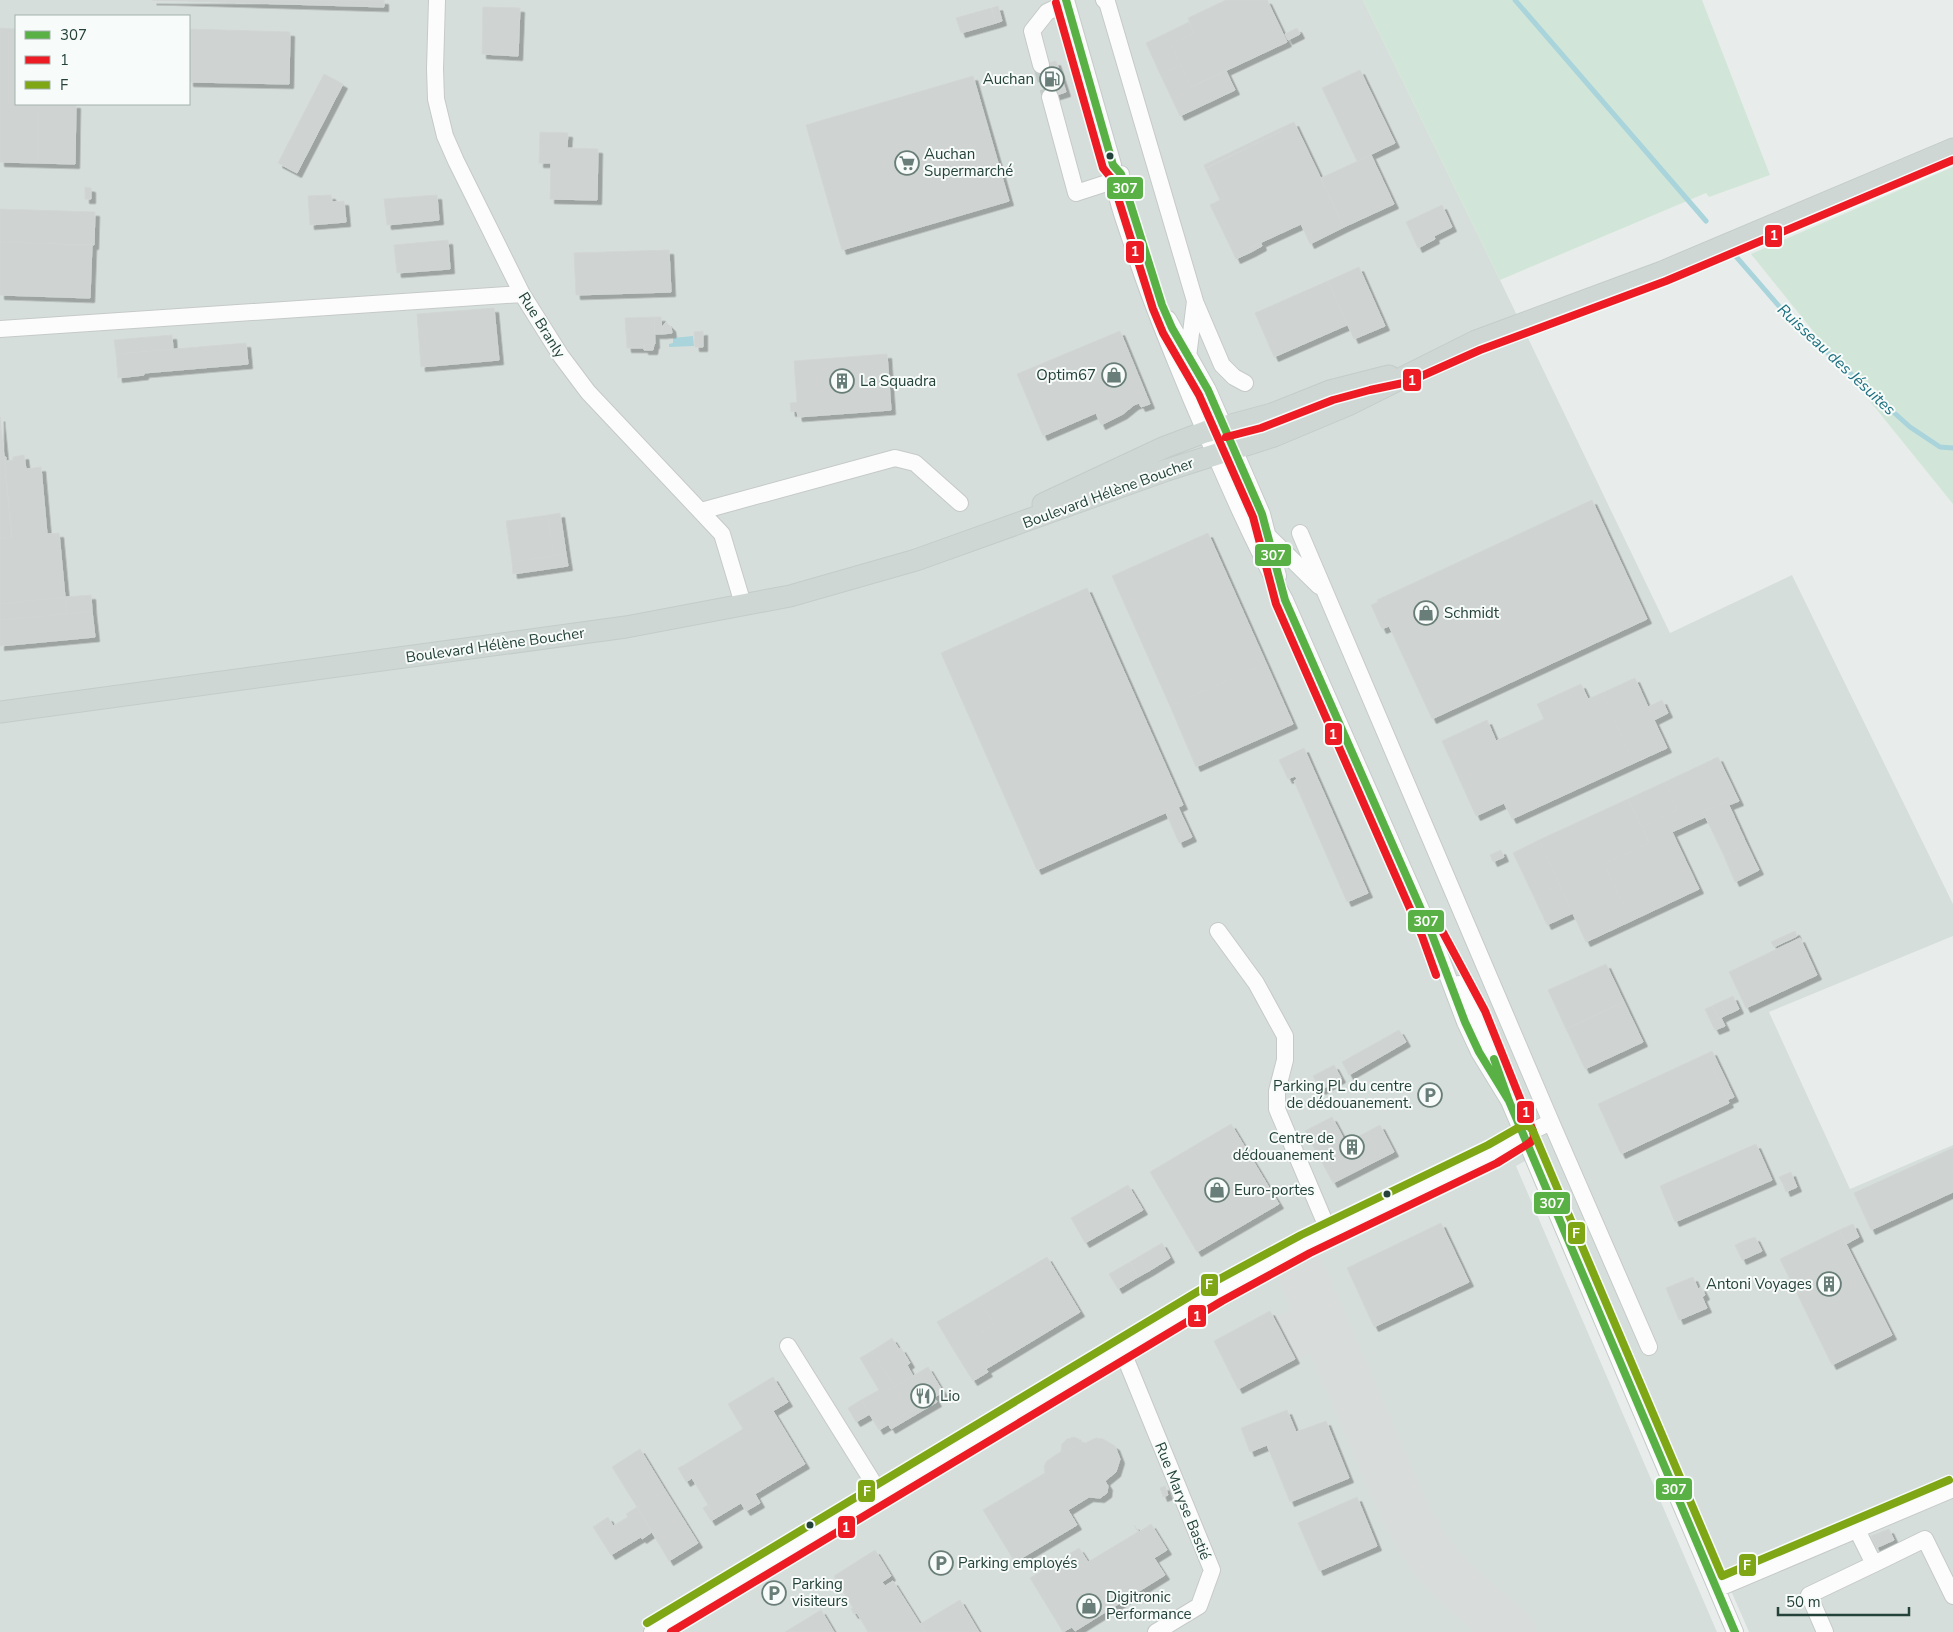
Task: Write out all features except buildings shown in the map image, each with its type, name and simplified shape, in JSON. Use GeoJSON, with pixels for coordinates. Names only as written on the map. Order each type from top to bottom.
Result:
{"type":"FeatureCollection","features":[{"type":"Feature","properties":{"kind":"main road"},"geometry":{"type":"LineString","coordinates":[[1434,361],[1476,341],[1662,272],[1953,149]]}},
{"type":"Feature","properties":{"kind":"main road","name":"Boulevard Hélène Boucher"},"geometry":{"type":"LineString","coordinates":[[982,538],[1053,498],[1165,447],[1215,429],[1257,419],[1330,391],[1368,380],[1404,373],[1434,361]]}},
{"type":"Feature","properties":{"kind":"main road","name":"Boulevard Hélène Boucher"},"geometry":{"type":"LineString","coordinates":[[0,712],[626,627],[790,596],[916,560],[1265,439],[1348,405],[1434,361]]}},
{"type":"Feature","properties":{"kind":"street","name":"Rue Branly"},"geometry":{"type":"LineString","coordinates":[[437,0],[436,99],[445,136],[522,294],[560,356],[588,392],[722,534],[743,604]]}},
{"type":"Feature","properties":{"kind":"street"},"geometry":{"type":"LineString","coordinates":[[1104,0],[1108,8],[1195,302],[1222,365],[1234,377],[1245,383]]}},
{"type":"Feature","properties":{"kind":"street"},"geometry":{"type":"LineString","coordinates":[[1041,65],[1032,31],[1047,12],[1066,2],[1156,314],[1215,429],[1264,564],[1285,600],[1430,932],[1458,1005],[1477,1047],[1509,1101],[1524,1134],[1735,1632]]}},
{"type":"Feature","properties":{"kind":"street"},"geometry":{"type":"LineString","coordinates":[[1050,97],[1076,193],[1116,173]]}},
{"type":"Feature","properties":{"kind":"street"},"geometry":{"type":"LineString","coordinates":[[1116,173],[1162,305],[1172,328],[1208,390],[1215,429]]}},
{"type":"Feature","properties":{"kind":"street"},"geometry":{"type":"LineString","coordinates":[[0,329],[522,294]]}},
{"type":"Feature","properties":{"kind":"street"},"geometry":{"type":"LineString","coordinates":[[1188,357],[1195,302]]}},
{"type":"Feature","properties":{"kind":"street"},"geometry":{"type":"LineString","coordinates":[[1224,452],[1262,514],[1285,600]]}},
{"type":"Feature","properties":{"kind":"street"},"geometry":{"type":"LineString","coordinates":[[701,511],[895,458],[914,463],[960,503]]}},
{"type":"Feature","properties":{"kind":"street"},"geometry":{"type":"LineString","coordinates":[[1300,533],[1649,1347]]}},
{"type":"Feature","properties":{"kind":"street"},"geometry":{"type":"LineString","coordinates":[[1268,535],[1323,590]]}},
{"type":"Feature","properties":{"kind":"street"},"geometry":{"type":"LineString","coordinates":[[1218,931],[1256,982],[1284,1036],[1285,1060],[1277,1091],[1277,1109],[1329,1232]]}},
{"type":"Feature","properties":{"kind":"street"},"geometry":{"type":"LineString","coordinates":[[652,1632],[1217,1292],[1329,1232],[1493,1154],[1524,1134],[1551,1122]]}},
{"type":"Feature","properties":{"kind":"street"},"geometry":{"type":"LineString","coordinates":[[788,1346],[881,1495]]}},
{"type":"Feature","properties":{"kind":"street","name":"Rue Maryse Bastié"},"geometry":{"type":"LineString","coordinates":[[1122,1350],[1212,1570],[1199,1606],[1156,1632]]}},
{"type":"Feature","properties":{"kind":"street"},"geometry":{"type":"LineString","coordinates":[[1717,1589],[1953,1489]]}},
{"type":"Feature","properties":{"kind":"street"},"geometry":{"type":"LineString","coordinates":[[1857,1530],[1874,1564]]}},
{"type":"Feature","properties":{"kind":"street"},"geometry":{"type":"LineString","coordinates":[[1825,1632],[1809,1595],[1926,1539],[1953,1596]]}},
{"type":"Feature","properties":{"kind":"shaded area"},"geometry":{"type":"Polygon","coordinates":[[[0,0],[1363,0],[1670,633],[1792,575],[1953,904],[1953,936],[1769,1012],[1850,1189],[1953,1145],[1953,1632],[1749,1632],[1540,1153],[1516,1166],[1717,1632],[0,1632],[0,0]]]}},
{"type":"Feature","properties":{"kind":"green space"},"geometry":{"type":"Polygon","coordinates":[[[1363,0],[1702,0],[1770,175],[1709,197],[1706,193],[1500,280],[1363,0]]]}},
{"type":"Feature","properties":{"kind":"green space"},"geometry":{"type":"Polygon","coordinates":[[[1953,167],[1953,504],[1751,254],[1953,167]]]}},
{"type":"Feature","properties":{"kind":"water"},"geometry":{"type":"Polygon","coordinates":[[[693,336],[694,346],[669,347],[669,344],[673,343],[673,338],[693,336]]]}},
{"type":"Feature","properties":{"kind":"waterway","name":"Ruisseau des Jésuites"},"geometry":{"type":"LineString","coordinates":[[1515,0],[1706,221]]}},
{"type":"Feature","properties":{"kind":"waterway","name":"Ruisseau des Jésuites"},"geometry":{"type":"LineString","coordinates":[[1733,253],[1791,320],[1910,427],[1940,447],[1953,448]]}},
{"type":"Feature","properties":{"kind":"taxiway"},"geometry":{"type":"LineString","coordinates":[[1301,1272],[1403,1508],[1422,1542],[1435,1561],[1453,1580],[1512,1632]]}},
{"type":"Feature","properties":{"kind":"taxiway"},"geometry":{"type":"LineString","coordinates":[[1285,1339],[1323,1321]]}},
{"type":"Feature","properties":{"kind":"tunnel"},"geometry":{"type":"LineString","coordinates":[[1041,65],[1050,97]]}},
{"type":"Feature","properties":{"kind":"transit line","name":"307"},"geometry":{"type":"LineString","coordinates":[[1066,0],[1113,165],[1121,174],[1162,305],[1172,328],[1208,390],[1262,514],[1285,600],[1431,932],[1465,1022],[1479,1052],[1509,1101]]}},
{"type":"Feature","properties":{"kind":"transit line","name":"1"},"geometry":{"type":"LineString","coordinates":[[1056,3],[1103,168],[1112,179],[1153,309],[1163,333],[1199,395],[1253,517],[1276,604],[1422,936],[1436,975]]}},
{"type":"Feature","properties":{"kind":"transit line","name":"1"},"geometry":{"type":"LineString","coordinates":[[1226,437],[1261,428],[1333,400],[1408,382],[1480,350],[1666,281],[1953,160]]}},
{"type":"Feature","properties":{"kind":"transit line","name":"1"},"geometry":{"type":"LineString","coordinates":[[671,1632],[1222,1301],[1310,1253],[1497,1163],[1531,1142],[1534,1137],[1533,1131],[1485,1011],[1440,927]]}},
{"type":"Feature","properties":{"kind":"transit line","name":"307"},"geometry":{"type":"LineString","coordinates":[[1494,1059],[1509,1101],[1735,1632]]}},
{"type":"Feature","properties":{"kind":"transit line","name":"F"},"geometry":{"type":"LineString","coordinates":[[647,1623],[1212,1283],[1301,1235],[1488,1145],[1523,1125],[1530,1127],[1533,1131],[1722,1576],[1949,1480]]}},
{"type":"Feature","properties":{"kind":"place","name":"Auchan"},"geometry":{"type":"Point","coordinates":[1052,79]}},
{"type":"Feature","properties":{"kind":"place","name":"Auchan Supermarché"},"geometry":{"type":"Point","coordinates":[907,163]}},
{"type":"Feature","properties":{"kind":"place","name":"Optim67"},"geometry":{"type":"Point","coordinates":[1114,375]}},
{"type":"Feature","properties":{"kind":"place","name":"La Squadra"},"geometry":{"type":"Point","coordinates":[842,381]}},
{"type":"Feature","properties":{"kind":"place","name":"Schmidt"},"geometry":{"type":"Point","coordinates":[1426,613]}},
{"type":"Feature","properties":{"kind":"place","name":"Parking PL du centre de dédouanement."},"geometry":{"type":"Point","coordinates":[1430,1095]}},
{"type":"Feature","properties":{"kind":"place","name":"Centre de dédouanement"},"geometry":{"type":"Point","coordinates":[1352,1147]}},
{"type":"Feature","properties":{"kind":"place","name":"Euro-portes"},"geometry":{"type":"Point","coordinates":[1217,1190]}},
{"type":"Feature","properties":{"kind":"place","name":"Antoni Voyages"},"geometry":{"type":"Point","coordinates":[1829,1284]}},
{"type":"Feature","properties":{"kind":"place","name":"Lio"},"geometry":{"type":"Point","coordinates":[923,1396]}},
{"type":"Feature","properties":{"kind":"place","name":"Parking employés"},"geometry":{"type":"Point","coordinates":[941,1563]}},
{"type":"Feature","properties":{"kind":"place","name":"Parking visiteurs"},"geometry":{"type":"Point","coordinates":[774,1593]}},
{"type":"Feature","properties":{"kind":"place","name":"Digitronic Performance"},"geometry":{"type":"Point","coordinates":[1089,1606]}}]}
